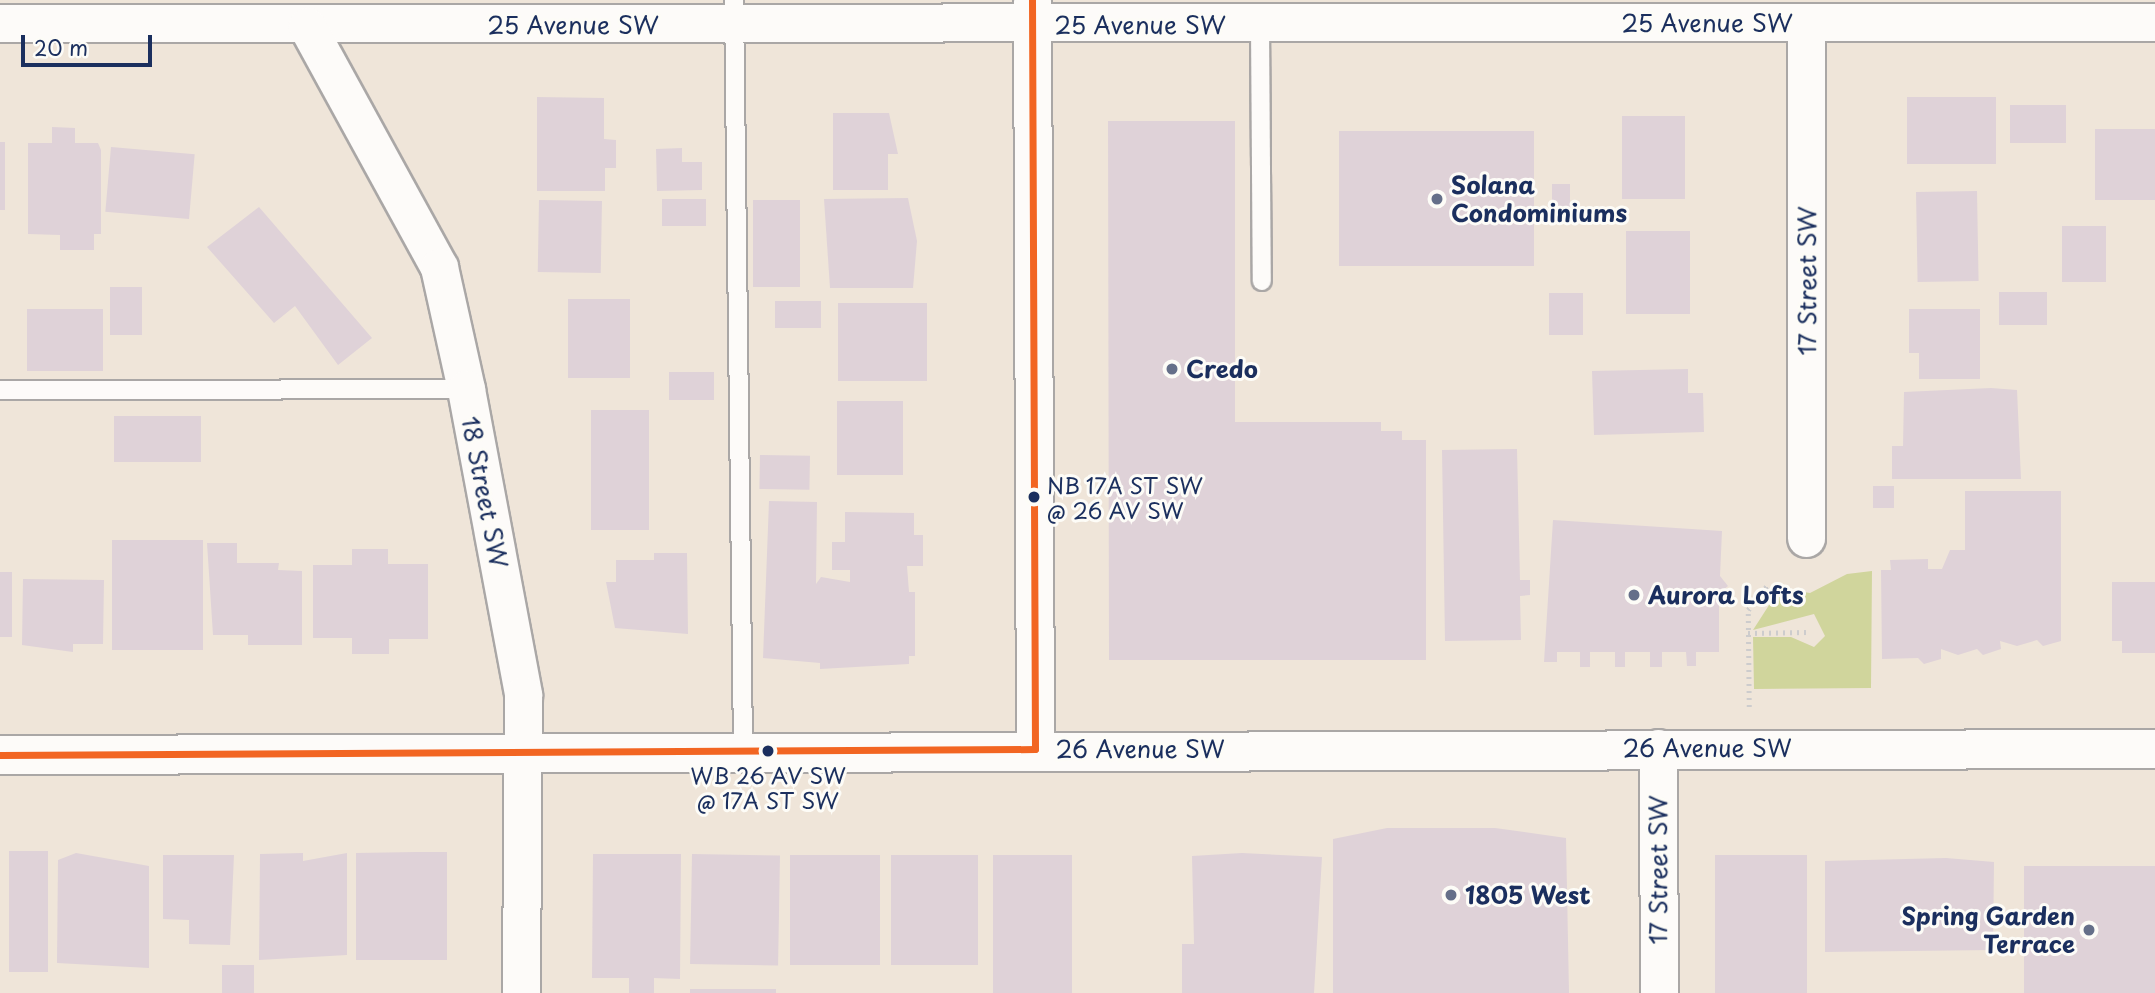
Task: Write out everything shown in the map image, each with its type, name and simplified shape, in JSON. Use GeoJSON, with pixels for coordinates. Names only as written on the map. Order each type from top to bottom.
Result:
{"type":"FeatureCollection","features":[{"type":"Feature","properties":{"kind":"street","name":"25 Avenue SW"},"geometry":{"type":"LineString","coordinates":[[0,23],[307,26],[734,13],[1032,12],[1260,25],[1739,12],[1806,23],[2152,15]]}},
{"type":"Feature","properties":{"kind":"street"},"geometry":{"type":"LineString","coordinates":[[1032,12],[1035,749]]}},
{"type":"Feature","properties":{"kind":"street","name":"17 Street SW"},"geometry":{"type":"LineString","coordinates":[[1806,23],[1806,538]]}},
{"type":"Feature","properties":{"kind":"street","name":"18 Street SW"},"geometry":{"type":"LineString","coordinates":[[307,26],[439,267],[466,390],[523,695],[525,753],[521,993]]}},
{"type":"Feature","properties":{"kind":"street","name":"17 Street SW"},"geometry":{"type":"LineString","coordinates":[[1658,748],[1659,993]]}},
{"type":"Feature","properties":{"kind":"street","name":"26 Avenue SW"},"geometry":{"type":"LineString","coordinates":[[0,755],[1035,749],[2155,749]]}},
{"type":"Feature","properties":{"kind":"lane"},"geometry":{"type":"LineString","coordinates":[[734,13],[743,751]]}},
{"type":"Feature","properties":{"kind":"lane"},"geometry":{"type":"LineString","coordinates":[[1260,25],[1262,281]]}},
{"type":"Feature","properties":{"kind":"lane"},"geometry":{"type":"LineString","coordinates":[[0,390],[466,390]]}},
{"type":"Feature","properties":{"kind":"path"},"geometry":{"type":"LineString","coordinates":[[1749,707],[1748,610],[1769,584]]}},
{"type":"Feature","properties":{"kind":"path"},"geometry":{"type":"LineString","coordinates":[[1748,633],[1808,632]]}},
{"type":"Feature","properties":{"kind":"green space"},"geometry":{"type":"Polygon","coordinates":[[[1872,571],[1871,688],[1754,689],[1753,637],[1791,637],[1814,647],[1825,636],[1814,614],[1753,630],[1780,588],[1810,593],[1847,574],[1872,571]]]}},
{"type":"Feature","properties":{"kind":"building"},"geometry":{"type":"Polygon","coordinates":[[[537,97],[604,98],[604,139],[616,140],[616,168],[605,168],[605,191],[537,191],[537,97]]]}},
{"type":"Feature","properties":{"kind":"building"},"geometry":{"type":"Polygon","coordinates":[[[1907,97],[1996,97],[1996,164],[1907,164],[1907,97]]]}},
{"type":"Feature","properties":{"kind":"building"},"geometry":{"type":"Polygon","coordinates":[[[2010,105],[2066,105],[2066,143],[2010,143],[2010,105]]]}},
{"type":"Feature","properties":{"kind":"building"},"geometry":{"type":"Polygon","coordinates":[[[833,113],[889,113],[898,154],[888,154],[888,190],[833,190],[833,113]]]}},
{"type":"Feature","properties":{"kind":"building"},"geometry":{"type":"Polygon","coordinates":[[[1622,116],[1685,116],[1685,199],[1622,199],[1622,116]]]}},
{"type":"Feature","properties":{"kind":"building","name":"Credo"},"geometry":{"type":"Polygon","coordinates":[[[1108,121],[1235,121],[1235,422],[1381,422],[1381,431],[1402,431],[1402,440],[1426,440],[1426,660],[1109,660],[1108,121]]]}},
{"type":"Feature","properties":{"kind":"building"},"geometry":{"type":"Polygon","coordinates":[[[52,127],[75,128],[75,143],[98,143],[101,150],[101,234],[94,234],[94,250],[60,250],[60,235],[28,234],[28,143],[52,143],[52,127]]]}},
{"type":"Feature","properties":{"kind":"building"},"geometry":{"type":"Polygon","coordinates":[[[2095,129],[2155,129],[2155,200],[2095,200],[2095,129]]]}},
{"type":"Feature","properties":{"kind":"building","name":"Solana Condominiums"},"geometry":{"type":"Polygon","coordinates":[[[1339,131],[1534,131],[1534,266],[1339,266],[1339,131]]]}},
{"type":"Feature","properties":{"kind":"building"},"geometry":{"type":"Polygon","coordinates":[[[0,142],[5,142],[5,210],[0,210],[0,142]]]}},
{"type":"Feature","properties":{"kind":"building"},"geometry":{"type":"Polygon","coordinates":[[[111,147],[195,154],[189,219],[105,212],[111,147]]]}},
{"type":"Feature","properties":{"kind":"building"},"geometry":{"type":"Polygon","coordinates":[[[682,148],[682,162],[702,162],[702,190],[657,191],[656,149],[682,148]]]}},
{"type":"Feature","properties":{"kind":"building"},"geometry":{"type":"Polygon","coordinates":[[[1552,184],[1570,184],[1570,209],[1552,209],[1552,184]]]}},
{"type":"Feature","properties":{"kind":"building"},"geometry":{"type":"Polygon","coordinates":[[[1977,191],[1979,281],[1918,282],[1916,192],[1977,191]]]}},
{"type":"Feature","properties":{"kind":"building"},"geometry":{"type":"Polygon","coordinates":[[[908,198],[917,241],[913,288],[830,288],[824,199],[908,198]]]}},
{"type":"Feature","properties":{"kind":"building"},"geometry":{"type":"Polygon","coordinates":[[[662,199],[706,199],[706,226],[662,226],[662,199]]]}},
{"type":"Feature","properties":{"kind":"building"},"geometry":{"type":"Polygon","coordinates":[[[539,200],[602,201],[601,273],[538,272],[539,200]]]}},
{"type":"Feature","properties":{"kind":"building"},"geometry":{"type":"Polygon","coordinates":[[[753,200],[800,200],[800,287],[753,287],[753,200]]]}},
{"type":"Feature","properties":{"kind":"building"},"geometry":{"type":"Polygon","coordinates":[[[259,207],[372,338],[338,365],[295,306],[274,323],[207,247],[259,207]]]}},
{"type":"Feature","properties":{"kind":"building"},"geometry":{"type":"Polygon","coordinates":[[[2062,226],[2106,226],[2106,282],[2062,282],[2062,226]]]}},
{"type":"Feature","properties":{"kind":"building"},"geometry":{"type":"Polygon","coordinates":[[[1626,231],[1690,231],[1690,314],[1626,314],[1626,231]]]}},
{"type":"Feature","properties":{"kind":"building"},"geometry":{"type":"Polygon","coordinates":[[[110,287],[142,287],[142,335],[110,335],[110,287]]]}},
{"type":"Feature","properties":{"kind":"building"},"geometry":{"type":"Polygon","coordinates":[[[1999,292],[2047,292],[2047,325],[1999,325],[1999,292]]]}},
{"type":"Feature","properties":{"kind":"building"},"geometry":{"type":"Polygon","coordinates":[[[1549,293],[1583,293],[1583,335],[1549,335],[1549,293]]]}},
{"type":"Feature","properties":{"kind":"building"},"geometry":{"type":"Polygon","coordinates":[[[568,299],[630,299],[630,378],[568,378],[568,299]]]}},
{"type":"Feature","properties":{"kind":"building"},"geometry":{"type":"Polygon","coordinates":[[[775,301],[821,301],[821,328],[775,328],[775,301]]]}},
{"type":"Feature","properties":{"kind":"building"},"geometry":{"type":"Polygon","coordinates":[[[838,303],[927,303],[927,381],[838,381],[838,303]]]}},
{"type":"Feature","properties":{"kind":"building"},"geometry":{"type":"Polygon","coordinates":[[[27,309],[103,309],[103,371],[27,371],[27,309]]]}},
{"type":"Feature","properties":{"kind":"building"},"geometry":{"type":"Polygon","coordinates":[[[1909,309],[1980,309],[1980,379],[1919,379],[1919,353],[1909,353],[1909,309]]]}},
{"type":"Feature","properties":{"kind":"building"},"geometry":{"type":"Polygon","coordinates":[[[1688,369],[1688,393],[1703,393],[1704,432],[1594,435],[1592,371],[1688,369]]]}},
{"type":"Feature","properties":{"kind":"building"},"geometry":{"type":"Polygon","coordinates":[[[669,372],[714,372],[714,400],[669,400],[669,372]]]}},
{"type":"Feature","properties":{"kind":"building"},"geometry":{"type":"Polygon","coordinates":[[[1991,388],[2017,390],[2021,479],[1892,479],[1892,446],[1903,446],[1904,392],[1991,388]]]}},
{"type":"Feature","properties":{"kind":"building"},"geometry":{"type":"Polygon","coordinates":[[[837,401],[903,401],[903,475],[837,475],[837,401]]]}},
{"type":"Feature","properties":{"kind":"building"},"geometry":{"type":"Polygon","coordinates":[[[591,410],[649,410],[649,530],[591,530],[591,410]]]}},
{"type":"Feature","properties":{"kind":"building"},"geometry":{"type":"Polygon","coordinates":[[[114,416],[201,416],[201,462],[114,462],[114,416]]]}},
{"type":"Feature","properties":{"kind":"building"},"geometry":{"type":"Polygon","coordinates":[[[1517,449],[1520,580],[1530,580],[1530,595],[1520,596],[1521,640],[1445,641],[1442,450],[1517,449]]]}},
{"type":"Feature","properties":{"kind":"building"},"geometry":{"type":"Polygon","coordinates":[[[760,455],[810,456],[809,490],[759,489],[760,455]]]}},
{"type":"Feature","properties":{"kind":"building"},"geometry":{"type":"Polygon","coordinates":[[[1873,486],[1894,486],[1894,508],[1873,508],[1873,486]]]}},
{"type":"Feature","properties":{"kind":"building"},"geometry":{"type":"Polygon","coordinates":[[[1965,491],[2061,491],[2061,641],[2043,646],[2037,640],[2017,646],[2000,641],[2001,649],[1983,655],[1977,649],[1958,655],[1941,649],[1941,659],[1924,664],[1918,658],[1882,659],[1881,570],[1891,570],[1890,560],[1928,559],[1928,569],[1942,569],[1950,550],[1965,550],[1965,491]]]}},
{"type":"Feature","properties":{"kind":"building"},"geometry":{"type":"Polygon","coordinates":[[[769,501],[817,502],[816,584],[821,577],[850,582],[850,570],[832,570],[832,542],[845,542],[845,512],[914,513],[914,535],[923,535],[923,566],[907,566],[909,592],[915,592],[915,656],[909,656],[909,664],[820,669],[820,663],[763,658],[769,501]]]}},
{"type":"Feature","properties":{"kind":"building","name":"Aurora Lofts"},"geometry":{"type":"Polygon","coordinates":[[[1553,520],[1722,531],[1720,576],[1728,586],[1719,593],[1719,652],[1696,652],[1696,666],[1687,666],[1686,652],[1662,652],[1662,667],[1650,667],[1650,652],[1625,652],[1625,667],[1615,667],[1615,652],[1590,652],[1590,667],[1580,667],[1580,652],[1557,652],[1557,662],[1544,662],[1553,520]]]}},
{"type":"Feature","properties":{"kind":"building"},"geometry":{"type":"Polygon","coordinates":[[[112,540],[203,540],[203,650],[112,650],[112,540]]]}},
{"type":"Feature","properties":{"kind":"building"},"geometry":{"type":"Polygon","coordinates":[[[207,543],[237,543],[237,563],[279,563],[278,570],[302,571],[302,645],[248,645],[248,635],[213,635],[207,543]]]}},
{"type":"Feature","properties":{"kind":"building"},"geometry":{"type":"Polygon","coordinates":[[[352,549],[388,549],[388,564],[428,564],[428,639],[389,639],[389,654],[352,654],[352,638],[313,638],[313,565],[352,565],[352,549]]]}},
{"type":"Feature","properties":{"kind":"building"},"geometry":{"type":"Polygon","coordinates":[[[654,553],[687,553],[688,634],[615,628],[606,582],[616,582],[616,560],[654,560],[654,553]]]}},
{"type":"Feature","properties":{"kind":"building"},"geometry":{"type":"Polygon","coordinates":[[[0,572],[12,572],[12,637],[0,637],[0,572]]]}},
{"type":"Feature","properties":{"kind":"building"},"geometry":{"type":"Polygon","coordinates":[[[23,579],[104,580],[103,644],[73,644],[73,652],[22,645],[23,579]]]}},
{"type":"Feature","properties":{"kind":"building"},"geometry":{"type":"Polygon","coordinates":[[[2112,582],[2155,582],[2155,653],[2122,653],[2122,641],[2112,641],[2112,582]]]}},
{"type":"Feature","properties":{"kind":"building","name":"1805 West"},"geometry":{"type":"Polygon","coordinates":[[[1387,828],[1495,828],[1566,838],[1569,993],[1333,993],[1333,839],[1387,828]]]}},
{"type":"Feature","properties":{"kind":"building"},"geometry":{"type":"Polygon","coordinates":[[[9,851],[48,851],[48,972],[9,972],[9,851]]]}},
{"type":"Feature","properties":{"kind":"building"},"geometry":{"type":"Polygon","coordinates":[[[447,852],[447,960],[356,960],[356,853],[447,852]]]}},
{"type":"Feature","properties":{"kind":"building"},"geometry":{"type":"Polygon","coordinates":[[[76,853],[149,866],[149,968],[57,963],[58,860],[76,853]]]}},
{"type":"Feature","properties":{"kind":"building"},"geometry":{"type":"Polygon","coordinates":[[[303,853],[303,861],[347,853],[347,955],[259,960],[260,854],[303,853]]]}},
{"type":"Feature","properties":{"kind":"building"},"geometry":{"type":"Polygon","coordinates":[[[1242,853],[1322,857],[1314,993],[1182,993],[1182,944],[1194,944],[1192,856],[1242,853]]]}},
{"type":"Feature","properties":{"kind":"building"},"geometry":{"type":"Polygon","coordinates":[[[593,854],[681,854],[680,979],[654,978],[654,993],[629,993],[629,978],[592,978],[593,854]]]}},
{"type":"Feature","properties":{"kind":"building"},"geometry":{"type":"Polygon","coordinates":[[[692,854],[780,856],[778,966],[690,964],[692,854]]]}},
{"type":"Feature","properties":{"kind":"building"},"geometry":{"type":"Polygon","coordinates":[[[163,855],[234,855],[230,945],[189,944],[189,920],[163,919],[163,855]]]}},
{"type":"Feature","properties":{"kind":"building"},"geometry":{"type":"Polygon","coordinates":[[[790,855],[880,855],[880,965],[790,965],[790,855]]]}},
{"type":"Feature","properties":{"kind":"building"},"geometry":{"type":"Polygon","coordinates":[[[891,855],[978,855],[978,965],[891,965],[891,855]]]}},
{"type":"Feature","properties":{"kind":"building"},"geometry":{"type":"Polygon","coordinates":[[[993,855],[1072,855],[1072,993],[993,993],[993,855]]]}},
{"type":"Feature","properties":{"kind":"building"},"geometry":{"type":"Polygon","coordinates":[[[1715,855],[1807,855],[1807,993],[1715,993],[1715,855]]]}},
{"type":"Feature","properties":{"kind":"building"},"geometry":{"type":"Polygon","coordinates":[[[1946,858],[1994,862],[1993,950],[1825,952],[1825,861],[1946,858]]]}},
{"type":"Feature","properties":{"kind":"building","name":"Spring Garden Terrace"},"geometry":{"type":"Polygon","coordinates":[[[2024,866],[2155,866],[2155,993],[2024,993],[2024,866]]]}},
{"type":"Feature","properties":{"kind":"building"},"geometry":{"type":"Polygon","coordinates":[[[222,965],[254,965],[254,993],[222,993],[222,965]]]}},
{"type":"Feature","properties":{"kind":"building"},"geometry":{"type":"Polygon","coordinates":[[[690,989],[776,989],[776,993],[690,993],[690,989]]]}},
{"type":"Feature","properties":{"kind":"transit line"},"geometry":{"type":"LineString","coordinates":[[1032,0],[1035,749]]}},
{"type":"Feature","properties":{"kind":"transit line"},"geometry":{"type":"LineString","coordinates":[[0,755],[1035,749]]}},
{"type":"Feature","properties":{"kind":"place","name":"Solana Condominiums"},"geometry":{"type":"Point","coordinates":[1437,199]}},
{"type":"Feature","properties":{"kind":"place","name":"Credo"},"geometry":{"type":"Point","coordinates":[1172,369]}},
{"type":"Feature","properties":{"kind":"place","name":"NB 17A ST SW @ 26 AV SW"},"geometry":{"type":"Point","coordinates":[1034,497]}},
{"type":"Feature","properties":{"kind":"place","name":"Aurora Lofts"},"geometry":{"type":"Point","coordinates":[1634,595]}},
{"type":"Feature","properties":{"kind":"place","name":"WB 26 AV SW @ 17A ST SW"},"geometry":{"type":"Point","coordinates":[768,751]}},
{"type":"Feature","properties":{"kind":"place","name":"1805 West"},"geometry":{"type":"Point","coordinates":[1451,895]}},
{"type":"Feature","properties":{"kind":"place","name":"Spring Garden Terrace"},"geometry":{"type":"Point","coordinates":[2089,930]}}]}
